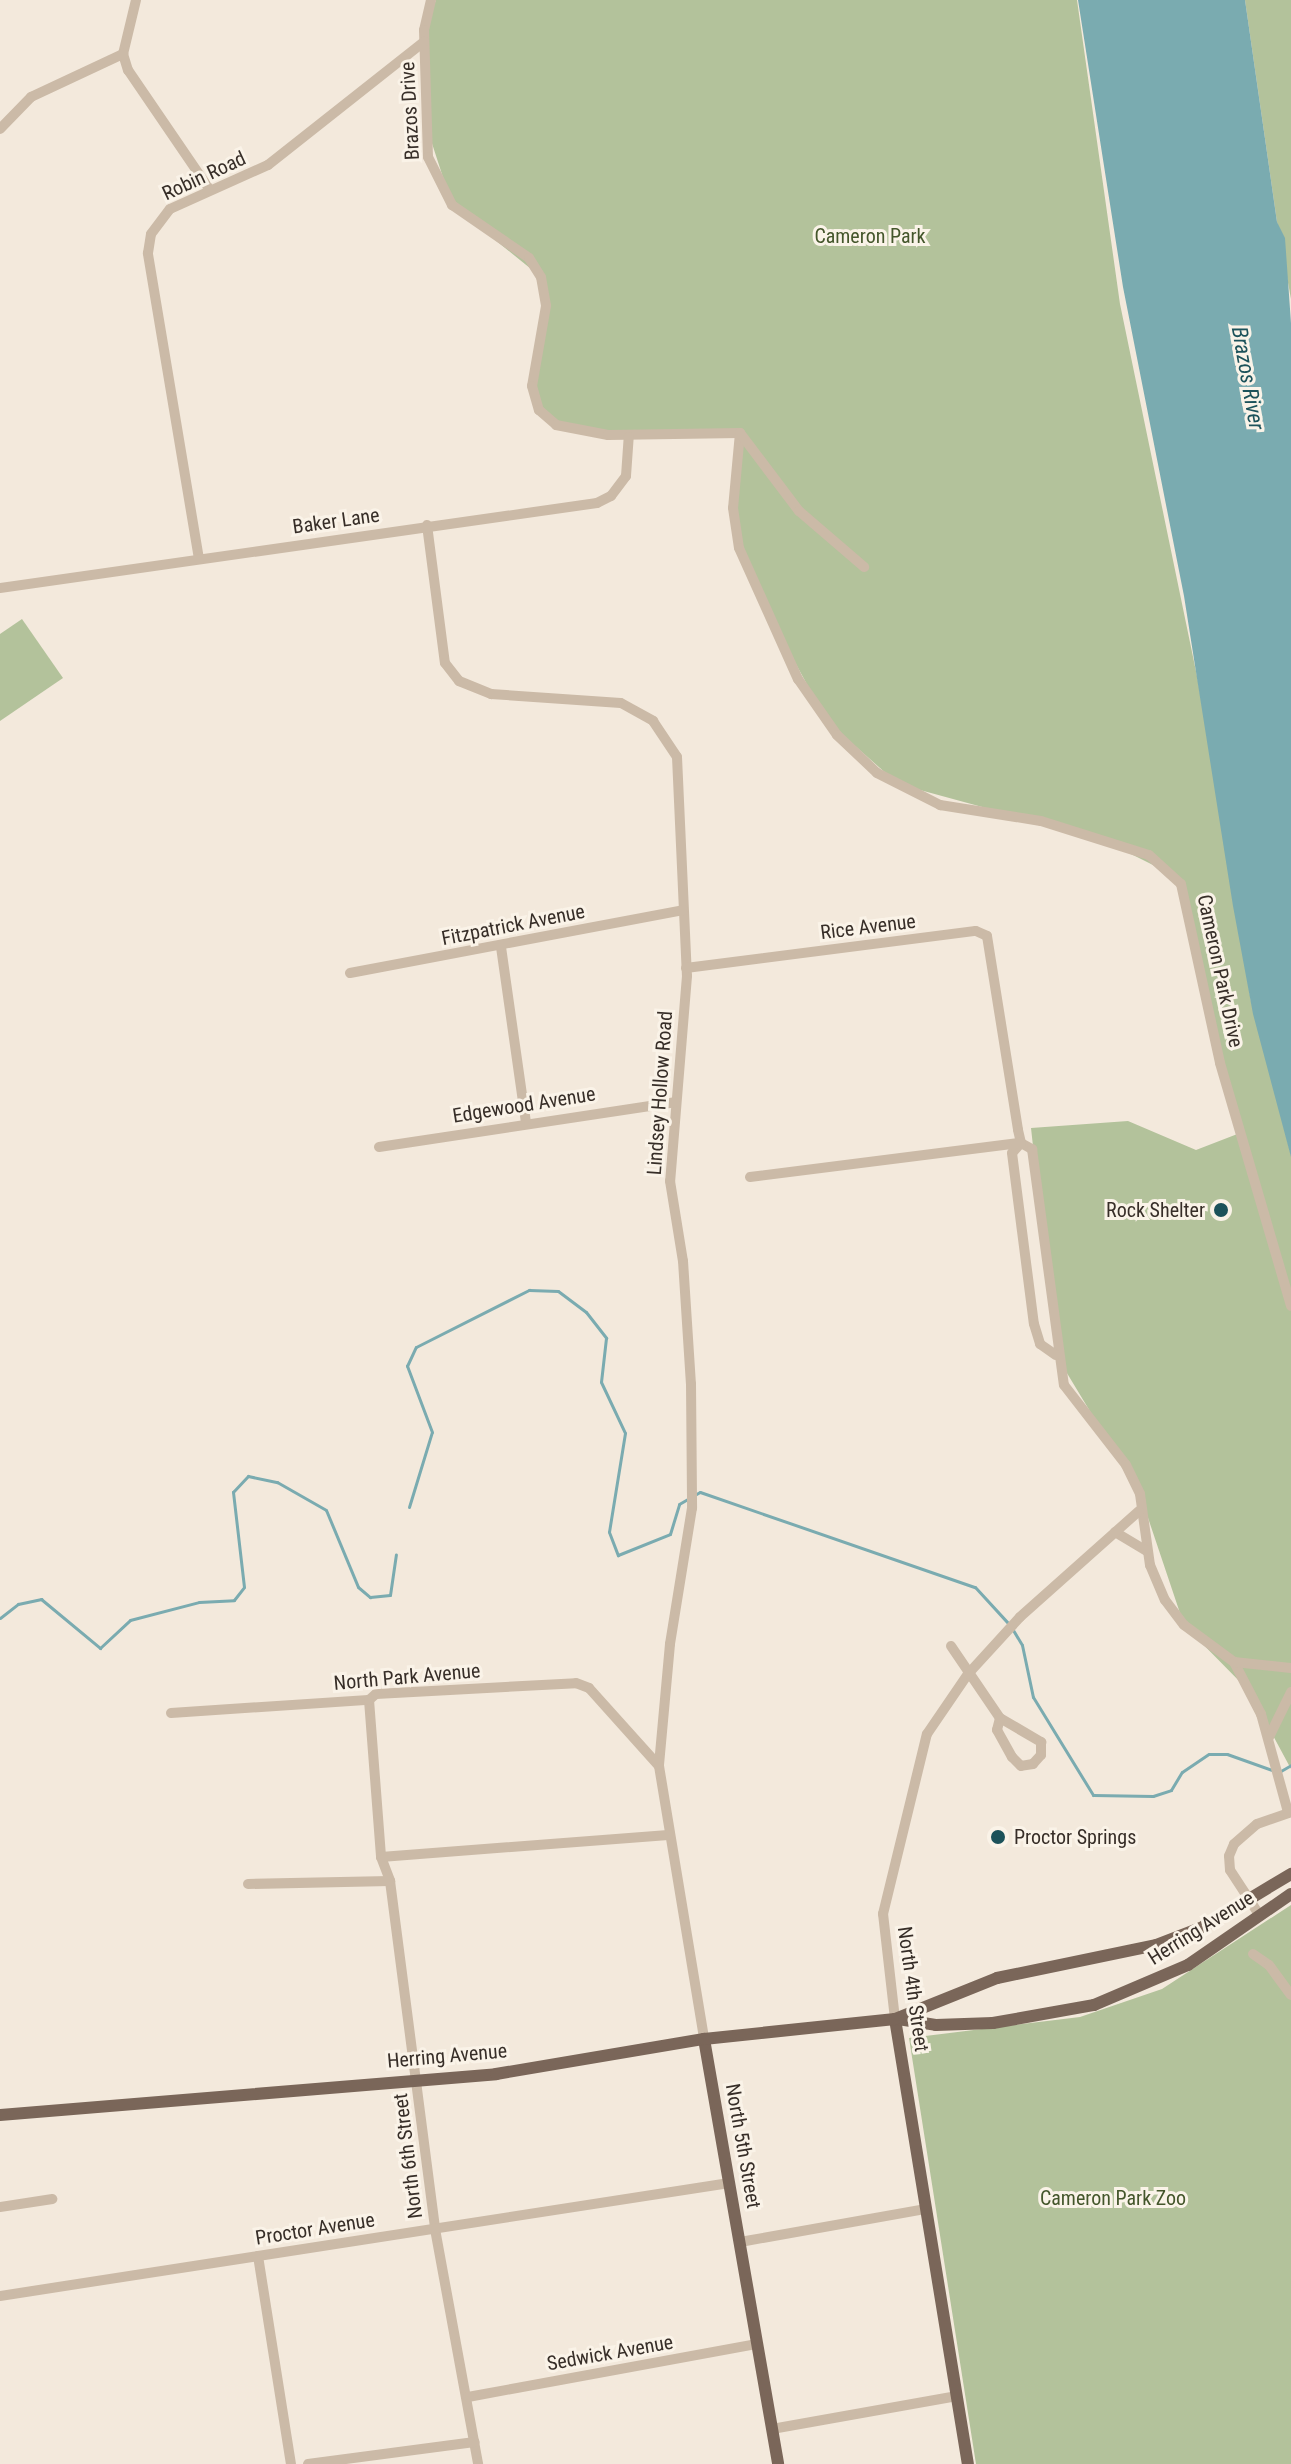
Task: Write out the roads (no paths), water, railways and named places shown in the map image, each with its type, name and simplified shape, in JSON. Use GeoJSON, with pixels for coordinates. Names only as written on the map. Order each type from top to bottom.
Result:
{"type":"FeatureCollection","features":[{"type":"Feature","properties":{"kind":"main road","name":"Herring Avenue"},"geometry":{"type":"LineString","coordinates":[[895,2019],[997,1978],[1156,1945],[1203,1927],[1291,1874]]}},
{"type":"Feature","properties":{"kind":"main road","name":"Herring Avenue"},"geometry":{"type":"LineString","coordinates":[[0,2115],[496,2074],[704,2039],[895,2019],[936,2025],[993,2023],[1094,2005],[1188,1965],[1291,1894]]}},
{"type":"Feature","properties":{"kind":"main road","name":"North 4th Street"},"geometry":{"type":"LineString","coordinates":[[895,2019],[968,2464]]}},
{"type":"Feature","properties":{"kind":"main road","name":"North 5th Street"},"geometry":{"type":"LineString","coordinates":[[704,2039],[778,2464]]}},
{"type":"Feature","properties":{"kind":"street"},"geometry":{"type":"LineString","coordinates":[[136,0],[123,54],[210,190]]}},
{"type":"Feature","properties":{"kind":"street"},"geometry":{"type":"LineString","coordinates":[[424,42],[431,0]]}},
{"type":"Feature","properties":{"kind":"street","name":"Robin Road"},"geometry":{"type":"LineString","coordinates":[[199,559],[148,244],[162,215],[268,165],[424,42]]}},
{"type":"Feature","properties":{"kind":"street","name":"Brazos Drive"},"geometry":{"type":"LineString","coordinates":[[424,42],[426,140],[436,181],[460,214],[529,258],[541,277],[546,306],[532,386],[539,410],[556,425],[629,437]]}},
{"type":"Feature","properties":{"kind":"street"},"geometry":{"type":"LineString","coordinates":[[0,129],[31,97],[123,54]]}},
{"type":"Feature","properties":{"kind":"street"},"geometry":{"type":"LineString","coordinates":[[629,437],[740,433],[799,511],[864,567]]}},
{"type":"Feature","properties":{"kind":"street","name":"Cameron Park Drive"},"geometry":{"type":"LineString","coordinates":[[740,433],[733,508],[739,548],[798,679],[837,735],[877,773],[940,805],[1041,821],[1149,855],[1181,884],[1220,1063],[1291,1306]]}},
{"type":"Feature","properties":{"kind":"street","name":"Baker Lane"},"geometry":{"type":"LineString","coordinates":[[0,588],[604,501],[626,476],[629,437]]}},
{"type":"Feature","properties":{"kind":"street","name":"Lindsey Hollow Road"},"geometry":{"type":"LineString","coordinates":[[427,525],[445,663],[459,681],[482,692],[621,703],[653,721],[671,743],[677,757],[683,832],[686,968],[670,1181],[683,1261],[692,1508],[670,1644],[659,1766],[668,1835]]}},
{"type":"Feature","properties":{"kind":"street","name":"Fitzpatrick Avenue"},"geometry":{"type":"LineString","coordinates":[[350,973],[501,947],[683,910]]}},
{"type":"Feature","properties":{"kind":"street","name":"Rice Avenue"},"geometry":{"type":"LineString","coordinates":[[686,968],[976,931],[990,941],[1021,1143]]}},
{"type":"Feature","properties":{"kind":"street"},"geometry":{"type":"LineString","coordinates":[[501,947],[526,1123]]}},
{"type":"Feature","properties":{"kind":"street","name":"Edgewood Avenue"},"geometry":{"type":"LineString","coordinates":[[379,1147],[675,1102]]}},
{"type":"Feature","properties":{"kind":"street"},"geometry":{"type":"LineString","coordinates":[[1021,1143],[1012,1153],[1034,1324],[1040,1344],[1056,1355],[1069,1398],[1126,1465],[1140,1494],[1139,1511],[1147,1551],[1165,1600],[1184,1625],[1234,1662],[1261,1714],[1289,1812],[1257,1824],[1234,1844],[1230,1870],[1260,1916]]}},
{"type":"Feature","properties":{"kind":"street"},"geometry":{"type":"LineString","coordinates":[[750,1177],[1021,1143],[1032,1149],[1061,1343],[1056,1355]]}},
{"type":"Feature","properties":{"kind":"street","name":"North 4th Street"},"geometry":{"type":"LineString","coordinates":[[895,2019],[884,1951],[890,1875],[927,1734],[968,1674],[1020,1617],[1139,1511]]}},
{"type":"Feature","properties":{"kind":"street"},"geometry":{"type":"LineString","coordinates":[[1115,1532],[1147,1551]]}},
{"type":"Feature","properties":{"kind":"street"},"geometry":{"type":"LineString","coordinates":[[951,1646],[1000,1718],[1041,1742],[1033,1764],[1021,1766],[1012,1757],[997,1730],[1000,1718]]}},
{"type":"Feature","properties":{"kind":"street"},"geometry":{"type":"LineString","coordinates":[[1234,1662],[1291,1668]]}},
{"type":"Feature","properties":{"kind":"street","name":"North Park Avenue"},"geometry":{"type":"LineString","coordinates":[[171,1713],[369,1700],[376,1694],[582,1684],[659,1766]]}},
{"type":"Feature","properties":{"kind":"street"},"geometry":{"type":"LineString","coordinates":[[1268,1739],[1291,1692]]}},
{"type":"Feature","properties":{"kind":"street","name":"North 6th Street"},"geometry":{"type":"LineString","coordinates":[[369,1700],[381,1857],[390,1881],[435,2229],[478,2464]]}},
{"type":"Feature","properties":{"kind":"street"},"geometry":{"type":"LineString","coordinates":[[381,1857],[668,1835]]}},
{"type":"Feature","properties":{"kind":"street","name":"North 5th Street"},"geometry":{"type":"LineString","coordinates":[[668,1835],[704,2039]]}},
{"type":"Feature","properties":{"kind":"street"},"geometry":{"type":"LineString","coordinates":[[248,1884],[390,1881]]}},
{"type":"Feature","properties":{"kind":"street"},"geometry":{"type":"LineString","coordinates":[[1253,1954],[1269,1965],[1291,1995]]}},
{"type":"Feature","properties":{"kind":"street","name":"Proctor Avenue"},"geometry":{"type":"LineString","coordinates":[[0,2296],[729,2183]]}},
{"type":"Feature","properties":{"kind":"street"},"geometry":{"type":"LineString","coordinates":[[0,2207],[52,2199]]}},
{"type":"Feature","properties":{"kind":"street"},"geometry":{"type":"LineString","coordinates":[[740,2242],[926,2209]]}},
{"type":"Feature","properties":{"kind":"street"},"geometry":{"type":"LineString","coordinates":[[258,2256],[291,2464]]}},
{"type":"Feature","properties":{"kind":"street","name":"Sedwick Avenue"},"geometry":{"type":"LineString","coordinates":[[468,2397],[757,2344]]}},
{"type":"Feature","properties":{"kind":"street"},"geometry":{"type":"LineString","coordinates":[[772,2429],[957,2396]]}},
{"type":"Feature","properties":{"kind":"street"},"geometry":{"type":"LineString","coordinates":[[308,2464],[475,2442]]}},
{"type":"Feature","properties":{"kind":"water","name":"Brazos River"},"geometry":{"type":"Polygon","coordinates":[[[1078,0],[1245,0],[1277,222],[1285,238],[1291,323],[1291,1157],[1253,1014],[1233,906],[1184,596],[1123,287],[1078,0]]]}},
{"type":"Feature","properties":{"kind":"waterway"},"geometry":{"type":"LineString","coordinates":[[409,1507],[432,1432],[407,1366],[416,1347],[529,1290],[558,1291],[586,1312],[606,1338],[601,1382],[625,1433],[609,1532],[618,1555],[670,1534],[679,1504],[700,1492],[975,1587],[1008,1623]]}},
{"type":"Feature","properties":{"kind":"waterway"},"geometry":{"type":"LineString","coordinates":[[0,1618],[18,1604],[41,1599],[100,1648],[130,1620],[199,1602],[234,1600],[244,1587],[233,1492],[248,1476],[277,1482],[326,1510],[358,1587],[370,1597],[390,1595],[396,1554]]}},
{"type":"Feature","properties":{"kind":"waterway"},"geometry":{"type":"LineString","coordinates":[[1013,1630],[1022,1645],[1033,1697],[1093,1795],[1153,1796],[1171,1790],[1182,1772],[1209,1754],[1227,1754],[1272,1770]]}},
{"type":"Feature","properties":{"kind":"waterway"},"geometry":{"type":"LineString","coordinates":[[1279,1772],[1291,1765]]}},
{"type":"Feature","properties":{"kind":"place","name":"Rock Shelter"},"geometry":{"type":"Point","coordinates":[1221,1210]}},
{"type":"Feature","properties":{"kind":"place","name":"Proctor Springs"},"geometry":{"type":"Point","coordinates":[998,1837]}},
{"type":"Feature","properties":{"kind":"park label","name":"Cameron Park"},"geometry":{"type":"Point","coordinates":[870,236]}},
{"type":"Feature","properties":{"kind":"park label","name":"Cameron Park Zoo"},"geometry":{"type":"Point","coordinates":[1113,2198]}}]}
